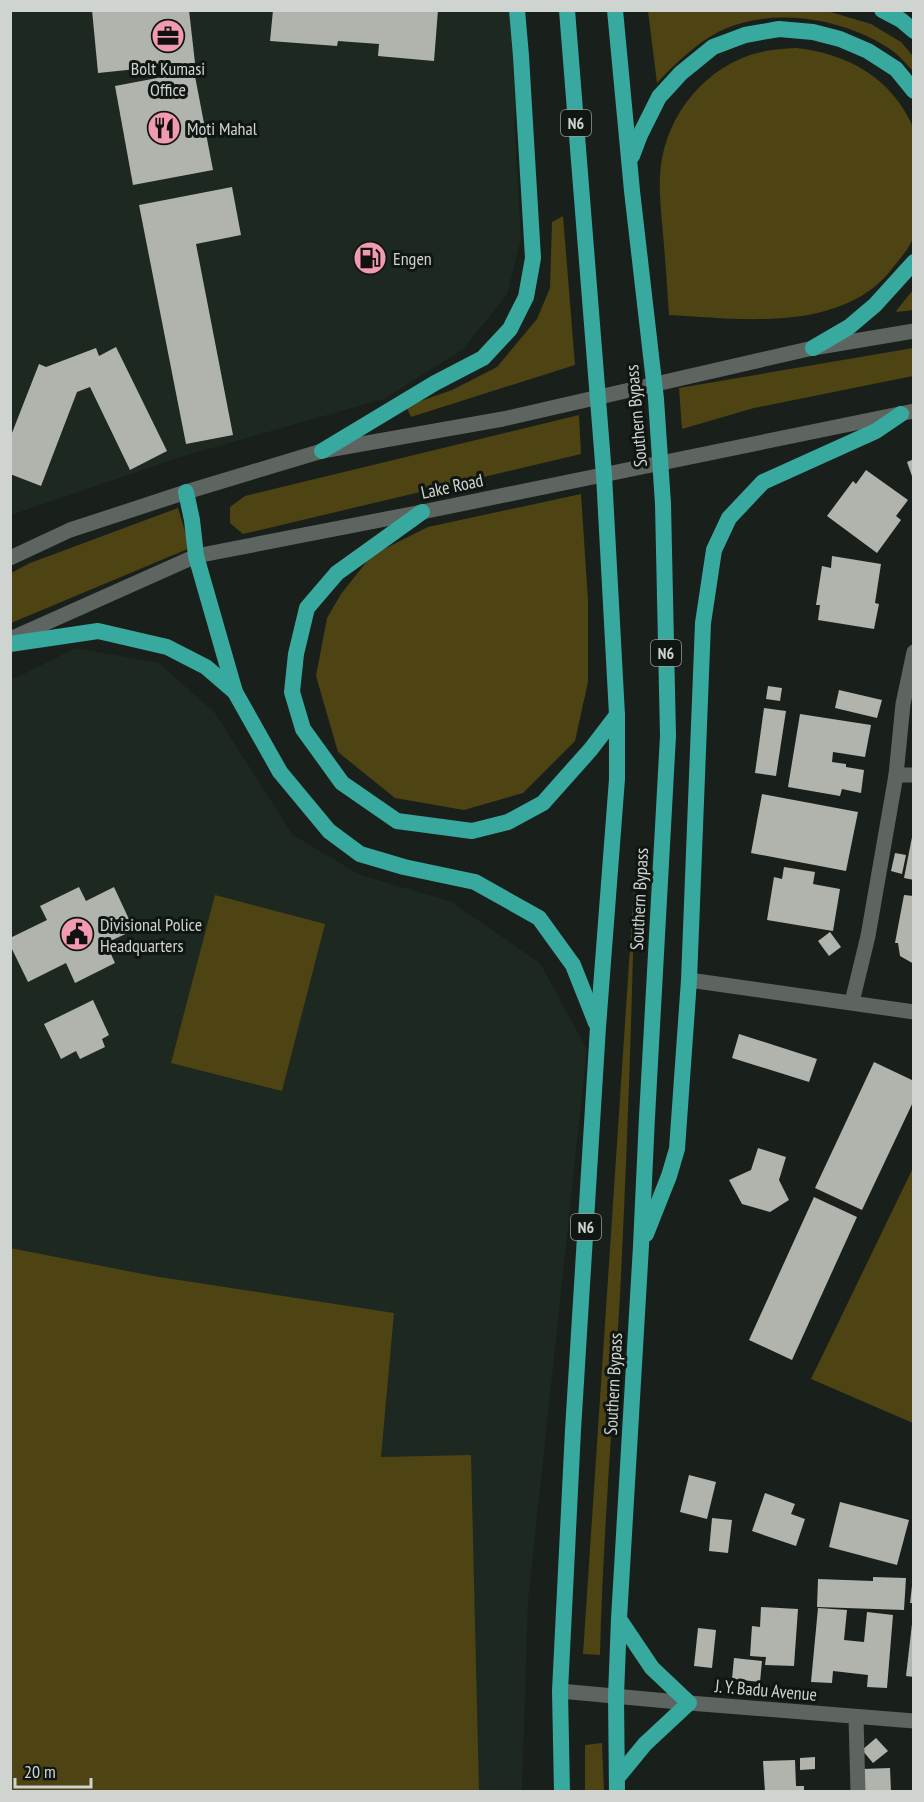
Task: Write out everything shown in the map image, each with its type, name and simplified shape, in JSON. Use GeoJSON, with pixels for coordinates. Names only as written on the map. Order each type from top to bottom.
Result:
{"type":"FeatureCollection","features":[{"type":"Feature","properties":{"kind":"highway"},"geometry":{"type":"LineString","coordinates":[[322,451],[435,383],[483,358],[510,329],[526,297],[533,258],[517,10]]}},
{"type":"Feature","properties":{"kind":"highway","name":"Southern Bypass"},"geometry":{"type":"LineString","coordinates":[[562,1791],[560,1691],[573,1430],[598,1026],[617,779],[615,664],[604,475],[567,10]]}},
{"type":"Feature","properties":{"kind":"highway","name":"Southern Bypass"},"geometry":{"type":"LineString","coordinates":[[615,10],[632,191],[656,399],[663,504],[668,736],[619,1618],[616,1696],[617,1785]]}},
{"type":"Feature","properties":{"kind":"highway"},"geometry":{"type":"LineString","coordinates":[[882,10],[914,30]]}},
{"type":"Feature","properties":{"kind":"highway"},"geometry":{"type":"LineString","coordinates":[[630,162],[640,135],[660,97],[674,81],[712,47],[745,35],[779,29],[840,39],[868,51],[896,69],[914,91]]}},
{"type":"Feature","properties":{"kind":"highway"},"geometry":{"type":"LineString","coordinates":[[813,348],[849,327],[875,305],[914,262]]}},
{"type":"Feature","properties":{"kind":"highway"},"geometry":{"type":"LineString","coordinates":[[641,1246],[669,1176],[677,1149],[689,980],[703,623],[714,550],[729,518],[763,482],[876,431],[907,412]]}},
{"type":"Feature","properties":{"kind":"highway"},"geometry":{"type":"LineString","coordinates":[[186,492],[196,556],[235,692],[280,772],[329,831],[360,854],[404,867],[475,882],[539,918],[573,965],[598,1026]]}},
{"type":"Feature","properties":{"kind":"highway"},"geometry":{"type":"LineString","coordinates":[[422,512],[336,573],[307,608],[296,654],[292,692],[303,729],[342,783],[397,821],[472,831],[508,822],[543,804],[617,715]]}},
{"type":"Feature","properties":{"kind":"highway"},"geometry":{"type":"LineString","coordinates":[[10,644],[98,631],[167,647],[206,667],[235,692]]}},
{"type":"Feature","properties":{"kind":"highway"},"geometry":{"type":"LineString","coordinates":[[617,1785],[645,1744],[689,1703],[652,1668],[619,1618]]}},
{"type":"Feature","properties":{"kind":"main road"},"geometry":{"type":"LineString","coordinates":[[10,558],[70,530],[322,451],[503,419],[813,348],[914,331]]}},
{"type":"Feature","properties":{"kind":"main road","name":"Lake Road"},"geometry":{"type":"LineString","coordinates":[[10,639],[196,556],[907,412]]}},
{"type":"Feature","properties":{"kind":"main road"},"geometry":{"type":"LineString","coordinates":[[852,1002],[868,936],[896,775],[903,704],[914,652]]}},
{"type":"Feature","properties":{"kind":"main road"},"geometry":{"type":"LineString","coordinates":[[896,775],[914,775]]}},
{"type":"Feature","properties":{"kind":"main road"},"geometry":{"type":"LineString","coordinates":[[689,980],[914,1012]]}},
{"type":"Feature","properties":{"kind":"main road","name":"J. Y. Badu Avenue"},"geometry":{"type":"LineString","coordinates":[[560,1691],[914,1720]]}},
{"type":"Feature","properties":{"kind":"main road"},"geometry":{"type":"LineString","coordinates":[[856,1717],[858,1791]]}},
{"type":"Feature","properties":{"kind":"shaded area"},"geometry":{"type":"Polygon","coordinates":[[[11,11],[513,11],[531,94],[514,115],[521,238],[507,295],[462,350],[384,399],[184,456],[11,515],[11,11]]]}},
{"type":"Feature","properties":{"kind":"shaded area"},"geometry":{"type":"Polygon","coordinates":[[[648,11],[827,11],[871,24],[901,42],[913,56],[913,71],[890,49],[851,30],[807,19],[762,19],[740,23],[711,36],[679,61],[657,83],[648,11]]]}},
{"type":"Feature","properties":{"kind":"shaded area"},"geometry":{"type":"Polygon","coordinates":[[[796,48],[834,56],[867,72],[894,96],[905,111],[914,129],[914,234],[911,242],[895,265],[874,287],[849,302],[821,312],[759,319],[669,315],[660,183],[662,157],[676,119],[686,102],[699,87],[731,63],[761,52],[796,48]]]}},
{"type":"Feature","properties":{"kind":"shaded area"},"geometry":{"type":"Polygon","coordinates":[[[563,216],[575,365],[411,417],[406,406],[452,390],[497,367],[537,319],[550,288],[552,222],[563,216]]]}},
{"type":"Feature","properties":{"kind":"shaded area"},"geometry":{"type":"Polygon","coordinates":[[[913,290],[913,310],[897,312],[896,311],[913,290]]]}},
{"type":"Feature","properties":{"kind":"shaded area"},"geometry":{"type":"Polygon","coordinates":[[[913,348],[913,376],[754,408],[682,429],[679,388],[913,348]]]}},
{"type":"Feature","properties":{"kind":"shaded area"},"geometry":{"type":"Polygon","coordinates":[[[579,415],[581,454],[243,534],[230,523],[230,507],[245,496],[579,415]]]}},
{"type":"Feature","properties":{"kind":"shaded area"},"geometry":{"type":"Polygon","coordinates":[[[581,494],[588,600],[588,682],[575,741],[523,793],[464,810],[395,798],[338,752],[316,676],[327,618],[341,594],[372,555],[428,527],[581,494]]]}},
{"type":"Feature","properties":{"kind":"shaded area"},"geometry":{"type":"Polygon","coordinates":[[[178,508],[190,548],[11,623],[11,573],[30,563],[178,508]]]}},
{"type":"Feature","properties":{"kind":"shaded area"},"geometry":{"type":"Polygon","coordinates":[[[76,648],[159,663],[215,713],[293,835],[360,875],[450,901],[540,963],[587,1049],[528,1602],[522,1791],[11,1792],[11,680],[76,648]]]}},
{"type":"Feature","properties":{"kind":"shaded area"},"geometry":{"type":"Polygon","coordinates":[[[635,873],[623,1243],[600,1655],[583,1654],[635,873]]]}},
{"type":"Feature","properties":{"kind":"shaded area"},"geometry":{"type":"Polygon","coordinates":[[[215,895],[325,924],[282,1091],[171,1063],[215,895]]]}},
{"type":"Feature","properties":{"kind":"shaded area"},"geometry":{"type":"Polygon","coordinates":[[[913,1168],[913,1423],[811,1379],[913,1168]]]}},
{"type":"Feature","properties":{"kind":"shaded area"},"geometry":{"type":"Polygon","coordinates":[[[10,1248],[153,1276],[394,1313],[381,1457],[471,1455],[479,1791],[11,1791],[10,1248]]]}},
{"type":"Feature","properties":{"kind":"shaded area"},"geometry":{"type":"Polygon","coordinates":[[[602,1743],[604,1791],[585,1791],[585,1745],[602,1743]]]}},
{"type":"Feature","properties":{"kind":"building"},"geometry":{"type":"Polygon","coordinates":[[[92,10],[189,10],[195,63],[98,73],[92,10]]]}},
{"type":"Feature","properties":{"kind":"building"},"geometry":{"type":"Polygon","coordinates":[[[273,10],[438,10],[434,61],[378,56],[379,44],[338,41],[337,46],[270,41],[273,10]]]}},
{"type":"Feature","properties":{"kind":"building","name":"Moti Mahal"},"geometry":{"type":"Polygon","coordinates":[[[194,71],[213,170],[133,185],[115,86],[194,71]]]}},
{"type":"Feature","properties":{"kind":"building"},"geometry":{"type":"Polygon","coordinates":[[[232,187],[241,235],[196,244],[233,435],[186,444],[139,205],[232,187]]]}},
{"type":"Feature","properties":{"kind":"building"},"geometry":{"type":"Polygon","coordinates":[[[116,347],[167,451],[130,470],[90,387],[77,392],[41,486],[10,474],[10,438],[39,364],[46,367],[96,348],[99,356],[116,347]]]}},
{"type":"Feature","properties":{"kind":"building"},"geometry":{"type":"Polygon","coordinates":[[[914,459],[914,479],[913,479],[907,462],[914,459]]]}},
{"type":"Feature","properties":{"kind":"building"},"geometry":{"type":"Polygon","coordinates":[[[866,470],[908,500],[896,516],[901,520],[877,553],[827,516],[853,481],[856,484],[866,470]]]}},
{"type":"Feature","properties":{"kind":"building"},"geometry":{"type":"Polygon","coordinates":[[[832,556],[881,564],[875,603],[879,604],[874,629],[818,620],[820,605],[816,605],[822,566],[831,568],[832,556]]]}},
{"type":"Feature","properties":{"kind":"building"},"geometry":{"type":"Polygon","coordinates":[[[768,686],[782,688],[780,701],[766,699],[768,686]]]}},
{"type":"Feature","properties":{"kind":"building"},"geometry":{"type":"Polygon","coordinates":[[[839,690],[882,700],[877,718],[835,708],[839,690]]]}},
{"type":"Feature","properties":{"kind":"building"},"geometry":{"type":"Polygon","coordinates":[[[764,708],[786,711],[776,776],[755,773],[764,708]]]}},
{"type":"Feature","properties":{"kind":"building"},"geometry":{"type":"Polygon","coordinates":[[[800,714],[871,725],[865,757],[833,752],[832,762],[864,770],[861,793],[842,789],[840,796],[788,787],[800,714]]]}},
{"type":"Feature","properties":{"kind":"building"},"geometry":{"type":"Polygon","coordinates":[[[762,794],[858,812],[846,871],[751,853],[762,794]]]}},
{"type":"Feature","properties":{"kind":"building"},"geometry":{"type":"Polygon","coordinates":[[[912,837],[914,837],[914,880],[904,878],[912,837]]]}},
{"type":"Feature","properties":{"kind":"building"},"geometry":{"type":"Polygon","coordinates":[[[895,853],[906,855],[902,874],[891,871],[895,853]]]}},
{"type":"Feature","properties":{"kind":"building"},"geometry":{"type":"Polygon","coordinates":[[[784,867],[815,872],[813,884],[840,889],[833,931],[767,920],[774,877],[782,879],[784,867]]]}},
{"type":"Feature","properties":{"kind":"building"},"geometry":{"type":"Polygon","coordinates":[[[79,887],[86,901],[114,887],[134,930],[106,943],[115,963],[75,983],[66,963],[28,982],[10,945],[10,938],[47,920],[40,906],[79,887]]]}},
{"type":"Feature","properties":{"kind":"building"},"geometry":{"type":"Polygon","coordinates":[[[904,895],[914,896],[914,964],[900,956],[898,943],[895,943],[904,895]]]}},
{"type":"Feature","properties":{"kind":"building"},"geometry":{"type":"Polygon","coordinates":[[[830,932],[841,947],[829,956],[818,941],[830,932]]]}},
{"type":"Feature","properties":{"kind":"building"},"geometry":{"type":"Polygon","coordinates":[[[93,1000],[109,1035],[102,1039],[105,1047],[80,1059],[76,1051],[61,1059],[44,1024],[93,1000]]]}},
{"type":"Feature","properties":{"kind":"building"},"geometry":{"type":"Polygon","coordinates":[[[739,1034],[817,1059],[809,1082],[732,1058],[739,1034]]]}},
{"type":"Feature","properties":{"kind":"building"},"geometry":{"type":"Polygon","coordinates":[[[874,1062],[914,1081],[914,1100],[862,1210],[815,1188],[874,1062]]]}},
{"type":"Feature","properties":{"kind":"building"},"geometry":{"type":"Polygon","coordinates":[[[758,1148],[786,1157],[779,1180],[789,1200],[770,1212],[742,1204],[729,1180],[751,1170],[758,1148]]]}},
{"type":"Feature","properties":{"kind":"building"},"geometry":{"type":"Polygon","coordinates":[[[814,1197],[857,1217],[792,1360],[749,1340],[814,1197]]]}},
{"type":"Feature","properties":{"kind":"building"},"geometry":{"type":"Polygon","coordinates":[[[689,1475],[716,1482],[707,1519],[680,1512],[689,1475]]]}},
{"type":"Feature","properties":{"kind":"building"},"geometry":{"type":"Polygon","coordinates":[[[765,1493],[795,1504],[791,1514],[805,1519],[796,1546],[752,1531],[765,1493]]]}},
{"type":"Feature","properties":{"kind":"building"},"geometry":{"type":"Polygon","coordinates":[[[840,1502],[909,1520],[897,1565],[829,1547],[840,1502]]]}},
{"type":"Feature","properties":{"kind":"building"},"geometry":{"type":"Polygon","coordinates":[[[712,1518],[732,1520],[728,1553],[709,1551],[712,1518]]]}},
{"type":"Feature","properties":{"kind":"building"},"geometry":{"type":"Polygon","coordinates":[[[873,1577],[906,1578],[904,1610],[817,1607],[818,1579],[873,1581],[873,1577]]]}},
{"type":"Feature","properties":{"kind":"building"},"geometry":{"type":"Polygon","coordinates":[[[912,1586],[914,1586],[914,1603],[910,1603],[912,1586]]]}},
{"type":"Feature","properties":{"kind":"building"},"geometry":{"type":"Polygon","coordinates":[[[761,1607],[798,1609],[794,1666],[765,1665],[766,1657],[750,1656],[752,1626],[760,1627],[761,1607]]]}},
{"type":"Feature","properties":{"kind":"building"},"geometry":{"type":"Polygon","coordinates":[[[818,1608],[847,1610],[844,1640],[864,1642],[867,1612],[893,1615],[887,1688],[867,1687],[868,1675],[833,1671],[832,1683],[811,1682],[818,1608]]]}},
{"type":"Feature","properties":{"kind":"building"},"geometry":{"type":"Polygon","coordinates":[[[912,1624],[914,1624],[914,1677],[906,1676],[912,1624]]]}},
{"type":"Feature","properties":{"kind":"building"},"geometry":{"type":"Polygon","coordinates":[[[698,1628],[716,1630],[712,1668],[694,1666],[698,1628]]]}},
{"type":"Feature","properties":{"kind":"building"},"geometry":{"type":"Polygon","coordinates":[[[734,1658],[762,1661],[760,1682],[732,1679],[734,1658]]]}},
{"type":"Feature","properties":{"kind":"building"},"geometry":{"type":"Polygon","coordinates":[[[876,1738],[888,1751],[873,1763],[862,1750],[876,1738]]]}},
{"type":"Feature","properties":{"kind":"building"},"geometry":{"type":"Polygon","coordinates":[[[815,1757],[815,1769],[800,1770],[800,1758],[815,1757]]]}},
{"type":"Feature","properties":{"kind":"building"},"geometry":{"type":"Polygon","coordinates":[[[795,1760],[796,1786],[804,1786],[804,1792],[765,1792],[763,1761],[795,1760]]]}},
{"type":"Feature","properties":{"kind":"building"},"geometry":{"type":"Polygon","coordinates":[[[890,1768],[891,1792],[862,1792],[862,1769],[890,1768]]]}},
{"type":"Feature","properties":{"kind":"place","name":"Bolt Kumasi Office"},"geometry":{"type":"Point","coordinates":[168,36]}},
{"type":"Feature","properties":{"kind":"place","name":"Moti Mahal"},"geometry":{"type":"Point","coordinates":[164,128]}},
{"type":"Feature","properties":{"kind":"place","name":"Engen"},"geometry":{"type":"Point","coordinates":[370,258]}},
{"type":"Feature","properties":{"kind":"place","name":"Divisional Police Headquarters"},"geometry":{"type":"Point","coordinates":[77,934]}}]}
